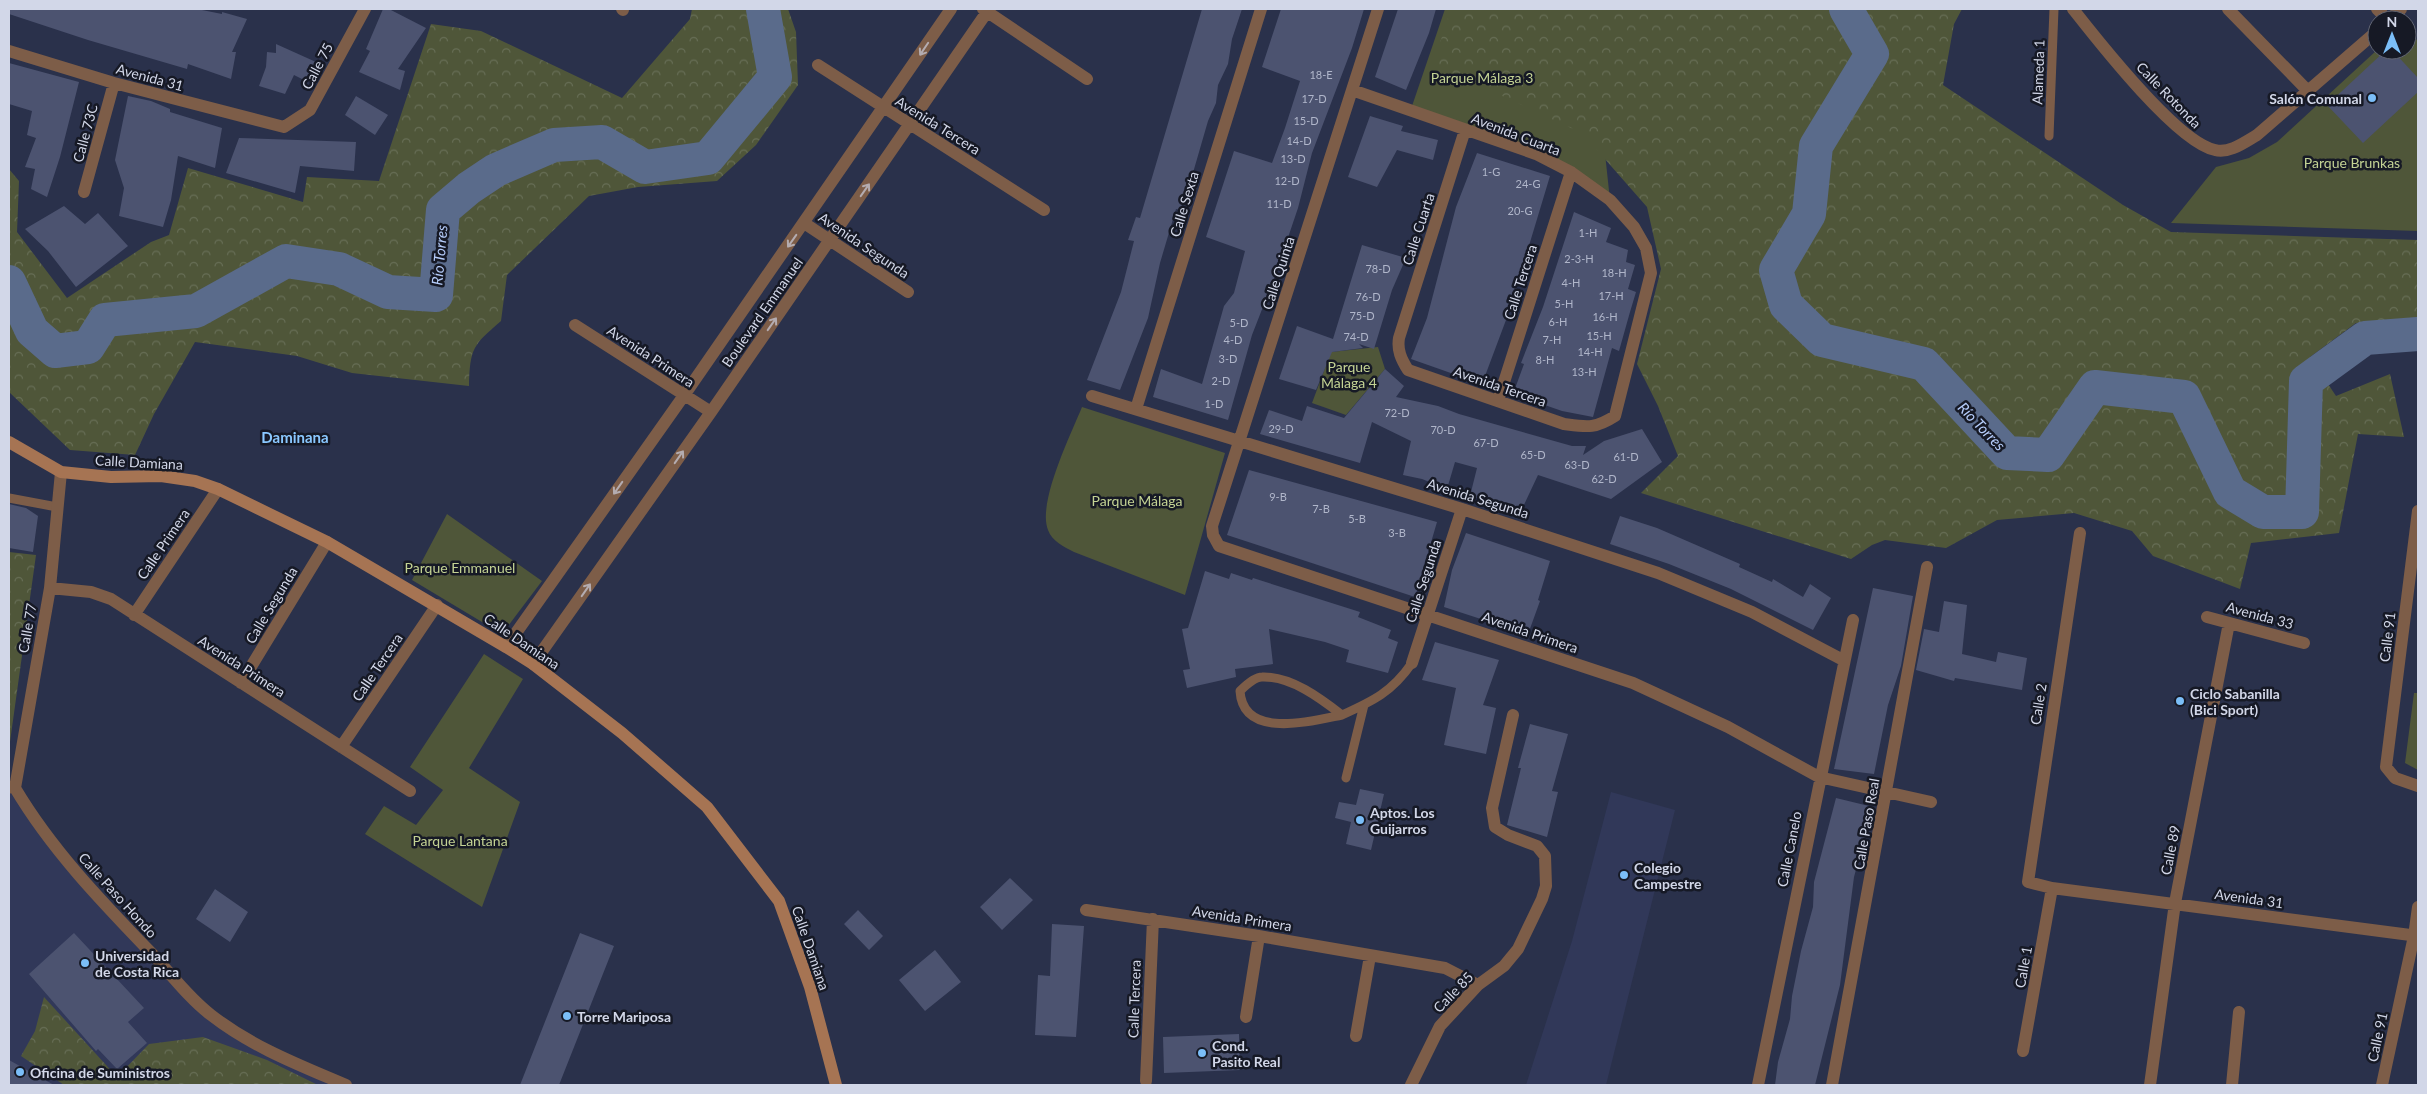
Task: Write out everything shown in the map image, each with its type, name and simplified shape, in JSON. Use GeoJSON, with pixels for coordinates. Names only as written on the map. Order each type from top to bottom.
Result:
{"type":"FeatureCollection","features":[{"type":"Feature","properties":{"kind":"street","name":"Calle 75"},"geometry":{"type":"LineString","coordinates":[[284,127],[310,110],[365,9]]}},
{"type":"Feature","properties":{"kind":"street","name":"Boulevard Emmanuel"},"geometry":{"type":"LineString","coordinates":[[506,646],[804,223],[951,9]]}},
{"type":"Feature","properties":{"kind":"street","name":"Calle Sexta"},"geometry":{"type":"LineString","coordinates":[[1136,409],[1261,9]]}},
{"type":"Feature","properties":{"kind":"street","name":"Calle Quinta"},"geometry":{"type":"LineString","coordinates":[[1219,546],[1213,535],[1212,526],[1378,9]]}},
{"type":"Feature","properties":{"kind":"street","name":"Calle Rotonda"},"geometry":{"type":"LineString","coordinates":[[2073,9],[2100,43],[2172,123],[2196,144],[2216,151],[2234,148],[2257,135],[2367,40]]}},
{"type":"Feature","properties":{"kind":"street"},"geometry":{"type":"LineString","coordinates":[[2228,9],[2308,91]]}},
{"type":"Feature","properties":{"kind":"street","name":"Boulevard Emmanuel"},"geometry":{"type":"LineString","coordinates":[[533,664],[711,412],[986,10]]}},
{"type":"Feature","properties":{"kind":"street"},"geometry":{"type":"LineString","coordinates":[[986,10],[1087,79]]}},
{"type":"Feature","properties":{"kind":"street","name":"Avenida 31"},"geometry":{"type":"LineString","coordinates":[[9,51],[114,83],[284,127]]}},
{"type":"Feature","properties":{"kind":"street","name":"Avenida Tercera"},"geometry":{"type":"LineString","coordinates":[[818,65],[1044,210]]}},
{"type":"Feature","properties":{"kind":"street","name":"Calle 73C"},"geometry":{"type":"LineString","coordinates":[[84,192],[114,83]]}},
{"type":"Feature","properties":{"kind":"street","name":"Avenida Cuarta"},"geometry":{"type":"LineString","coordinates":[[1352,90],[1536,154],[1571,172],[1610,200],[1634,227],[1646,248],[1651,273],[1615,416]]}},
{"type":"Feature","properties":{"kind":"street","name":"Calle Cuarta"},"geometry":{"type":"LineString","coordinates":[[1399,338],[1465,130]]}},
{"type":"Feature","properties":{"kind":"street","name":"Calle Tercera"},"geometry":{"type":"LineString","coordinates":[[1498,401],[1571,172]]}},
{"type":"Feature","properties":{"kind":"street","name":"Avenida Segunda"},"geometry":{"type":"LineString","coordinates":[[804,223],[908,292]]}},
{"type":"Feature","properties":{"kind":"street","name":"Avenida Primera"},"geometry":{"type":"LineString","coordinates":[[575,325],[711,412]]}},
{"type":"Feature","properties":{"kind":"street","name":"Avenida Tercera"},"geometry":{"type":"LineString","coordinates":[[1399,338],[1397,348],[1408,370],[1564,424],[1589,428],[1602,424],[1615,416]]}},
{"type":"Feature","properties":{"kind":"street","name":"Avenida Segunda"},"geometry":{"type":"LineString","coordinates":[[1092,396],[1462,509],[1658,573],[1752,612],[1843,660]]}},
{"type":"Feature","properties":{"kind":"street","name":"Calle Damiana"},"geometry":{"type":"LineString","coordinates":[[9,442],[61,472],[111,477],[161,476],[195,481],[218,489],[327,542],[506,646],[533,664],[622,733],[707,807],[779,901],[810,987],[836,1085]]}},
{"type":"Feature","properties":{"kind":"street","name":"Calle 77"},"geometry":{"type":"LineString","coordinates":[[12,788],[50,588],[61,472]]}},
{"type":"Feature","properties":{"kind":"street","name":"Calle Primera"},"geometry":{"type":"LineString","coordinates":[[134,615],[218,489]]}},
{"type":"Feature","properties":{"kind":"street","name":"Calle Segunda"},"geometry":{"type":"LineString","coordinates":[[1412,663],[1462,509]]}},
{"type":"Feature","properties":{"kind":"street","name":"Calle 91"},"geometry":{"type":"LineString","coordinates":[[2418,510],[2386,766],[2395,778],[2418,786]]}},
{"type":"Feature","properties":{"kind":"street","name":"Calle 2"},"geometry":{"type":"LineString","coordinates":[[2026,879],[2080,533]]}},
{"type":"Feature","properties":{"kind":"street","name":"Calle Segunda"},"geometry":{"type":"LineString","coordinates":[[241,683],[327,542]]}},
{"type":"Feature","properties":{"kind":"street","name":"Avenida Primera"},"geometry":{"type":"LineString","coordinates":[[1219,546],[1427,613],[1633,683],[1728,727],[1819,777],[1931,802]]}},
{"type":"Feature","properties":{"kind":"street","name":"Calle Paso Real"},"geometry":{"type":"LineString","coordinates":[[1832,1085],[1927,567]]}},
{"type":"Feature","properties":{"kind":"street","name":"Avenida Primera"},"geometry":{"type":"LineString","coordinates":[[50,588],[91,592],[111,599],[410,791]]}},
{"type":"Feature","properties":{"kind":"street","name":"Calle Tercera"},"geometry":{"type":"LineString","coordinates":[[341,747],[437,605]]}},
{"type":"Feature","properties":{"kind":"street","name":"Avenida 33"},"geometry":{"type":"LineString","coordinates":[[2207,616],[2304,643]]}},
{"type":"Feature","properties":{"kind":"street","name":"Calle Canelo"},"geometry":{"type":"LineString","coordinates":[[1758,1085],[1819,777],[1853,620]]}},
{"type":"Feature","properties":{"kind":"street","name":"Calle 89"},"geometry":{"type":"LineString","coordinates":[[2150,1085],[2175,904],[2229,623]]}},
{"type":"Feature","properties":{"kind":"street","name":"Calle 85"},"geometry":{"type":"LineString","coordinates":[[1411,1085],[1440,1026],[1478,985],[1504,966],[1518,949],[1546,886],[1545,856],[1538,846],[1508,835],[1496,827],[1492,808],[1513,716]]}},
{"type":"Feature","properties":{"kind":"street","name":"Calle Paso Hondo"},"geometry":{"type":"LineString","coordinates":[[12,788],[56,849],[112,912],[210,1014],[250,1042],[282,1058],[346,1085]]}},
{"type":"Feature","properties":{"kind":"street","name":"Avenida 31"},"geometry":{"type":"LineString","coordinates":[[2026,879],[2031,884],[2052,888],[2416,936]]}},
{"type":"Feature","properties":{"kind":"street","name":"Calle 1"},"geometry":{"type":"LineString","coordinates":[[2023,1051],[2052,888]]}},
{"type":"Feature","properties":{"kind":"street","name":"Calle 91"},"geometry":{"type":"LineString","coordinates":[[2382,1085],[2416,936],[2418,907]]}},
{"type":"Feature","properties":{"kind":"street","name":"Avenida Primera"},"geometry":{"type":"LineString","coordinates":[[1086,910],[1259,936],[1446,968],[1478,985]]}},
{"type":"Feature","properties":{"kind":"street","name":"Calle Tercera"},"geometry":{"type":"LineString","coordinates":[[1146,1081],[1153,919]]}},
{"type":"Feature","properties":{"kind":"street"},"geometry":{"type":"LineString","coordinates":[[1246,1017],[1259,936]]}},
{"type":"Feature","properties":{"kind":"street"},"geometry":{"type":"LineString","coordinates":[[1356,1036],[1370,956]]}},
{"type":"Feature","properties":{"kind":"street"},"geometry":{"type":"LineString","coordinates":[[2232,1085],[2239,1012]]}},
{"type":"Feature","properties":{"kind":"lane","name":"Alameda 1"},"geometry":{"type":"LineString","coordinates":[[2049,136],[2054,9]]}},
{"type":"Feature","properties":{"kind":"lane"},"geometry":{"type":"LineString","coordinates":[[9,498],[57,507]]}},
{"type":"Feature","properties":{"kind":"lane"},"geometry":{"type":"LineString","coordinates":[[1342,714],[1322,699],[1283,680],[1261,676],[1246,684],[1240,691],[1241,701],[1251,714],[1267,722],[1287,725],[1342,714],[1364,705],[1384,695],[1400,680],[1412,663]]}},
{"type":"Feature","properties":{"kind":"lane"},"geometry":{"type":"LineString","coordinates":[[1346,778],[1364,705]]}},
{"type":"Feature","properties":{"kind":"shaded area","name":"Universidad de Costa Rica"},"geometry":{"type":"Polygon","coordinates":[[[9,787],[34,820],[210,1015],[346,1085],[9,1085],[9,787]]]}},
{"type":"Feature","properties":{"kind":"shaded area","name":"Colegio Campestre"},"geometry":{"type":"Polygon","coordinates":[[[1611,792],[1675,810],[1606,1085],[1526,1085],[1572,941],[1611,792]]]}},
{"type":"Feature","properties":{"kind":"green space"},"geometry":{"type":"Polygon","coordinates":[[[692,9],[788,9],[796,32],[798,85],[756,145],[717,181],[638,187],[589,196],[507,275],[501,321],[484,336],[475,348],[470,363],[469,386],[352,373],[297,356],[195,342],[154,414],[135,455],[70,450],[9,392],[9,169],[19,181],[17,232],[67,298],[151,242],[169,235],[188,168],[303,202],[307,177],[379,181],[431,24],[481,31],[622,98],[690,19],[692,9]]]}},
{"type":"Feature","properties":{"kind":"green space","name":"Parque Málaga 3"},"geometry":{"type":"Polygon","coordinates":[[[1445,9],[1490,9],[1601,116],[1610,200],[1571,172],[1411,109],[1445,9]]]}},
{"type":"Feature","properties":{"kind":"green space"},"geometry":{"type":"Polygon","coordinates":[[[1451,9],[1962,9],[1954,24],[1943,85],[2123,205],[2171,232],[2418,240],[2418,343],[2391,349],[2356,323],[2310,357],[2336,396],[2390,374],[2404,437],[2358,434],[2339,533],[2251,543],[2240,589],[2153,556],[2132,531],[2074,513],[1997,520],[1946,548],[1885,540],[1872,545],[1851,559],[1641,493],[1678,456],[1658,406],[1637,364],[1661,269],[1647,207],[1582,133],[1433,64],[1451,9]]]}},
{"type":"Feature","properties":{"kind":"green space","name":"Parque Brunkas"},"geometry":{"type":"Polygon","coordinates":[[[2418,41],[2418,231],[2171,223],[2216,167],[2249,158],[2277,142],[2367,59],[2417,60],[2418,41]]]}},
{"type":"Feature","properties":{"kind":"green space","name":"Parque Málaga 4"},"geometry":{"type":"Polygon","coordinates":[[[1378,347],[1385,369],[1346,415],[1312,403],[1331,352],[1378,347]]]}},
{"type":"Feature","properties":{"kind":"green space","name":"Parque Málaga"},"geometry":{"type":"Polygon","coordinates":[[[1082,407],[1225,453],[1185,595],[1074,552],[1059,543],[1050,534],[1046,518],[1051,486],[1082,407]]]}},
{"type":"Feature","properties":{"kind":"green space","name":"Parque Emmanuel"},"geometry":{"type":"Polygon","coordinates":[[[447,514],[542,581],[502,634],[412,580],[447,514]]]}},
{"type":"Feature","properties":{"kind":"green space"},"geometry":{"type":"Polygon","coordinates":[[[9,552],[36,555],[9,749],[9,552]]]}},
{"type":"Feature","properties":{"kind":"green space","name":"Parque Lantana"},"geometry":{"type":"Polygon","coordinates":[[[484,654],[523,679],[469,768],[520,802],[482,907],[365,834],[384,806],[416,825],[443,790],[410,767],[484,654]]]}},
{"type":"Feature","properties":{"kind":"green space"},"geometry":{"type":"Polygon","coordinates":[[[2414,693],[2418,693],[2418,770],[2405,763],[2414,693]]]}},
{"type":"Feature","properties":{"kind":"green space"},"geometry":{"type":"Polygon","coordinates":[[[44,997],[117,1077],[149,1044],[203,1037],[267,1060],[318,1085],[64,1085],[21,1056],[35,1031],[44,997]]]}},
{"type":"Feature","properties":{"kind":"building"},"geometry":{"type":"Polygon","coordinates":[[[9,9],[197,9],[222,14],[222,12],[247,19],[232,52],[236,52],[231,79],[188,64],[187,69],[88,40],[9,14],[9,9]]]}},
{"type":"Feature","properties":{"kind":"building"},"geometry":{"type":"Polygon","coordinates":[[[383,9],[389,9],[426,28],[398,69],[405,71],[400,90],[359,72],[370,51],[366,49],[383,9]]]}},
{"type":"Feature","properties":{"kind":"building"},"geometry":{"type":"Polygon","coordinates":[[[1202,9],[1242,9],[1232,39],[1228,64],[1218,85],[1216,103],[1208,121],[1188,190],[1180,210],[1176,209],[1160,263],[1148,318],[1120,390],[1087,380],[1121,292],[1134,241],[1128,240],[1136,217],[1140,218],[1202,9]]]}},
{"type":"Feature","properties":{"kind":"building"},"geometry":{"type":"Polygon","coordinates":[[[1281,9],[1364,9],[1352,48],[1312,153],[1298,208],[1275,276],[1252,335],[1228,420],[1153,397],[1161,369],[1202,384],[1224,306],[1234,293],[1245,251],[1206,237],[1234,151],[1272,163],[1285,128],[1300,81],[1262,67],[1281,9]]]}},
{"type":"Feature","properties":{"kind":"building"},"geometry":{"type":"Polygon","coordinates":[[[1398,9],[1436,9],[1429,33],[1406,90],[1375,77],[1398,9]]]}},
{"type":"Feature","properties":{"kind":"building"},"geometry":{"type":"Polygon","coordinates":[[[276,44],[316,62],[306,81],[294,75],[285,94],[259,86],[266,67],[267,52],[276,53],[276,44]]]}},
{"type":"Feature","properties":{"kind":"building","name":"Salón Comunal"},"geometry":{"type":"Polygon","coordinates":[[[2375,60],[2401,60],[2418,78],[2418,92],[2363,143],[2327,105],[2375,60]]]}},
{"type":"Feature","properties":{"kind":"building"},"geometry":{"type":"Polygon","coordinates":[[[9,63],[79,82],[60,157],[47,197],[31,189],[35,169],[25,167],[36,138],[27,135],[32,111],[9,104],[9,63]]]}},
{"type":"Feature","properties":{"kind":"building"},"geometry":{"type":"Polygon","coordinates":[[[128,96],[151,101],[170,109],[170,112],[222,128],[215,168],[178,156],[171,200],[163,227],[119,216],[124,188],[115,160],[128,96]]]}},
{"type":"Feature","properties":{"kind":"building"},"geometry":{"type":"Polygon","coordinates":[[[356,96],[388,115],[375,135],[345,115],[356,96]]]}},
{"type":"Feature","properties":{"kind":"building"},"geometry":{"type":"Polygon","coordinates":[[[1370,116],[1403,126],[1401,131],[1438,140],[1433,160],[1397,150],[1377,187],[1348,177],[1370,116]]]}},
{"type":"Feature","properties":{"kind":"building"},"geometry":{"type":"Polygon","coordinates":[[[239,138],[356,142],[354,171],[300,166],[295,193],[226,173],[239,138]]]}},
{"type":"Feature","properties":{"kind":"building"},"geometry":{"type":"Polygon","coordinates":[[[1477,153],[1550,176],[1509,312],[1482,384],[1411,359],[1427,318],[1456,207],[1477,153]]]}},
{"type":"Feature","properties":{"kind":"building"},"geometry":{"type":"Polygon","coordinates":[[[64,206],[85,224],[98,213],[128,246],[76,287],[48,251],[25,229],[64,206]]]}},
{"type":"Feature","properties":{"kind":"building"},"geometry":{"type":"Polygon","coordinates":[[[1574,212],[1611,228],[1606,242],[1628,250],[1626,262],[1635,265],[1628,289],[1636,292],[1619,351],[1612,348],[1593,417],[1562,411],[1513,394],[1524,364],[1521,363],[1543,307],[1574,212]]]}},
{"type":"Feature","properties":{"kind":"building"},"geometry":{"type":"Polygon","coordinates":[[[1362,245],[1406,258],[1392,290],[1374,349],[1359,344],[1363,348],[1332,352],[1316,390],[1279,379],[1297,326],[1333,339],[1362,245]]]}},
{"type":"Feature","properties":{"kind":"building"},"geometry":{"type":"Polygon","coordinates":[[[1385,369],[1404,386],[1396,397],[1438,406],[1459,414],[1572,446],[1586,446],[1583,455],[1604,441],[1642,429],[1662,462],[1611,499],[1538,475],[1521,511],[1470,496],[1477,468],[1455,462],[1447,489],[1422,479],[1403,475],[1411,441],[1372,422],[1360,463],[1260,434],[1269,410],[1302,421],[1307,406],[1344,418],[1385,369]]]}},
{"type":"Feature","properties":{"kind":"building"},"geometry":{"type":"Polygon","coordinates":[[[1249,470],[1437,522],[1415,597],[1227,535],[1249,470]]]}},
{"type":"Feature","properties":{"kind":"building"},"geometry":{"type":"Polygon","coordinates":[[[9,504],[26,508],[38,516],[33,552],[9,548],[9,504]]]}},
{"type":"Feature","properties":{"kind":"building"},"geometry":{"type":"Polygon","coordinates":[[[1620,516],[1657,528],[1740,564],[1739,567],[1772,582],[1773,579],[1803,597],[1810,584],[1831,598],[1813,630],[1731,589],[1669,564],[1610,544],[1620,516]]]}},
{"type":"Feature","properties":{"kind":"building"},"geometry":{"type":"Polygon","coordinates":[[[1466,533],[1550,561],[1538,600],[1540,601],[1527,637],[1444,607],[1452,570],[1466,533]]]}},
{"type":"Feature","properties":{"kind":"building"},"geometry":{"type":"Polygon","coordinates":[[[1205,571],[1229,579],[1231,573],[1252,580],[1253,578],[1360,612],[1358,617],[1391,630],[1388,638],[1398,642],[1388,673],[1346,662],[1349,650],[1325,642],[1269,629],[1273,664],[1235,669],[1236,677],[1187,688],[1183,670],[1190,669],[1182,629],[1188,628],[1205,571]]]}},
{"type":"Feature","properties":{"kind":"building"},"geometry":{"type":"Polygon","coordinates":[[[1873,588],[1913,596],[1901,666],[1888,705],[1874,774],[1834,769],[1873,588]]]}},
{"type":"Feature","properties":{"kind":"building"},"geometry":{"type":"Polygon","coordinates":[[[1944,601],[1967,605],[1962,654],[1996,662],[1998,652],[2027,658],[2022,690],[1955,678],[1954,681],[1916,670],[1924,629],[1939,632],[1944,601]]]}},
{"type":"Feature","properties":{"kind":"building"},"geometry":{"type":"Polygon","coordinates":[[[1435,642],[1499,660],[1483,705],[1496,708],[1486,754],[1444,745],[1456,688],[1422,680],[1435,642]]]}},
{"type":"Feature","properties":{"kind":"building"},"geometry":{"type":"Polygon","coordinates":[[[1530,724],[1568,734],[1552,791],[1558,792],[1547,837],[1507,825],[1521,768],[1518,768],[1530,724]]]}},
{"type":"Feature","properties":{"kind":"building","name":"Aptos. Los Guijarros"},"geometry":{"type":"Polygon","coordinates":[[[1360,789],[1384,794],[1371,850],[1346,844],[1351,822],[1335,818],[1339,802],[1356,805],[1360,789]]]}},
{"type":"Feature","properties":{"kind":"building"},"geometry":{"type":"Polygon","coordinates":[[[1836,798],[1873,807],[1854,877],[1840,985],[1815,1085],[1775,1085],[1778,1062],[1790,1019],[1792,996],[1801,951],[1813,907],[1814,882],[1836,798]]]}},
{"type":"Feature","properties":{"kind":"building"},"geometry":{"type":"Polygon","coordinates":[[[1010,878],[1033,900],[1002,930],[980,907],[1010,878]]]}},
{"type":"Feature","properties":{"kind":"building"},"geometry":{"type":"Polygon","coordinates":[[[215,889],[248,912],[230,942],[196,919],[215,889]]]}},
{"type":"Feature","properties":{"kind":"building"},"geometry":{"type":"Polygon","coordinates":[[[858,910],[883,936],[869,950],[844,924],[858,910]]]}},
{"type":"Feature","properties":{"kind":"building"},"geometry":{"type":"Polygon","coordinates":[[[1052,924],[1084,926],[1076,1037],[1035,1035],[1038,975],[1050,976],[1052,924]]]}},
{"type":"Feature","properties":{"kind":"building"},"geometry":{"type":"Polygon","coordinates":[[[74,933],[144,1008],[128,1022],[147,1043],[117,1069],[98,1049],[96,1051],[29,974],[74,933]]]}},
{"type":"Feature","properties":{"kind":"building","name":"Torre Mariposa"},"geometry":{"type":"Polygon","coordinates":[[[580,933],[614,946],[559,1085],[520,1085],[580,933]]]}},
{"type":"Feature","properties":{"kind":"building"},"geometry":{"type":"Polygon","coordinates":[[[935,950],[961,982],[925,1011],[899,980],[935,950]]]}},
{"type":"Feature","properties":{"kind":"building","name":"Cond. Pasito Real"},"geometry":{"type":"Polygon","coordinates":[[[1239,1034],[1240,1070],[1164,1073],[1163,1037],[1239,1034]]]}},
{"type":"Feature","properties":{"kind":"building","name":"Oficina de Suministros"},"geometry":{"type":"Polygon","coordinates":[[[9,1060],[54,1085],[9,1085],[9,1060]]]}},
{"type":"Feature","properties":{"kind":"waterway","name":"Río Torres"},"geometry":{"type":"LineString","coordinates":[[9,282],[32,331],[55,351],[88,347],[105,320],[196,311],[286,261],[339,269],[388,292],[436,295],[443,210],[469,188],[496,170],[554,145],[602,142],[645,167],[708,158],[775,77],[763,9]]}},
{"type":"Feature","properties":{"kind":"waterway","name":"Río Torres"},"geometry":{"type":"LineString","coordinates":[[1846,9],[1872,54],[1816,146],[1809,214],[1776,270],[1786,305],[1822,340],[1924,364],[2007,453],[2048,455],[2095,387],[2184,397],[2230,492],[2263,512],[2302,512],[2306,381],[2365,338],[2418,334]]}},
{"type":"Feature","properties":{"kind":"place","name":"Salón Comunal"},"geometry":{"type":"Point","coordinates":[2372,98]}},
{"type":"Feature","properties":{"kind":"place","name":"Ciclo Sabanilla (Bici Sport)"},"geometry":{"type":"Point","coordinates":[2180,701]}},
{"type":"Feature","properties":{"kind":"place","name":"Aptos. Los Guijarros"},"geometry":{"type":"Point","coordinates":[1360,820]}},
{"type":"Feature","properties":{"kind":"place","name":"Colegio Campestre"},"geometry":{"type":"Point","coordinates":[1624,875]}},
{"type":"Feature","properties":{"kind":"place","name":"Universidad de Costa Rica"},"geometry":{"type":"Point","coordinates":[85,963]}},
{"type":"Feature","properties":{"kind":"place","name":"Torre Mariposa"},"geometry":{"type":"Point","coordinates":[567,1016]}},
{"type":"Feature","properties":{"kind":"place","name":"Cond. Pasito Real"},"geometry":{"type":"Point","coordinates":[1202,1053]}},
{"type":"Feature","properties":{"kind":"place","name":"Oficina de Suministros"},"geometry":{"type":"Point","coordinates":[20,1072]}},
{"type":"Feature","properties":{"kind":"district","name":"Daminana"},"geometry":{"type":"Point","coordinates":[295,437]}}]}
